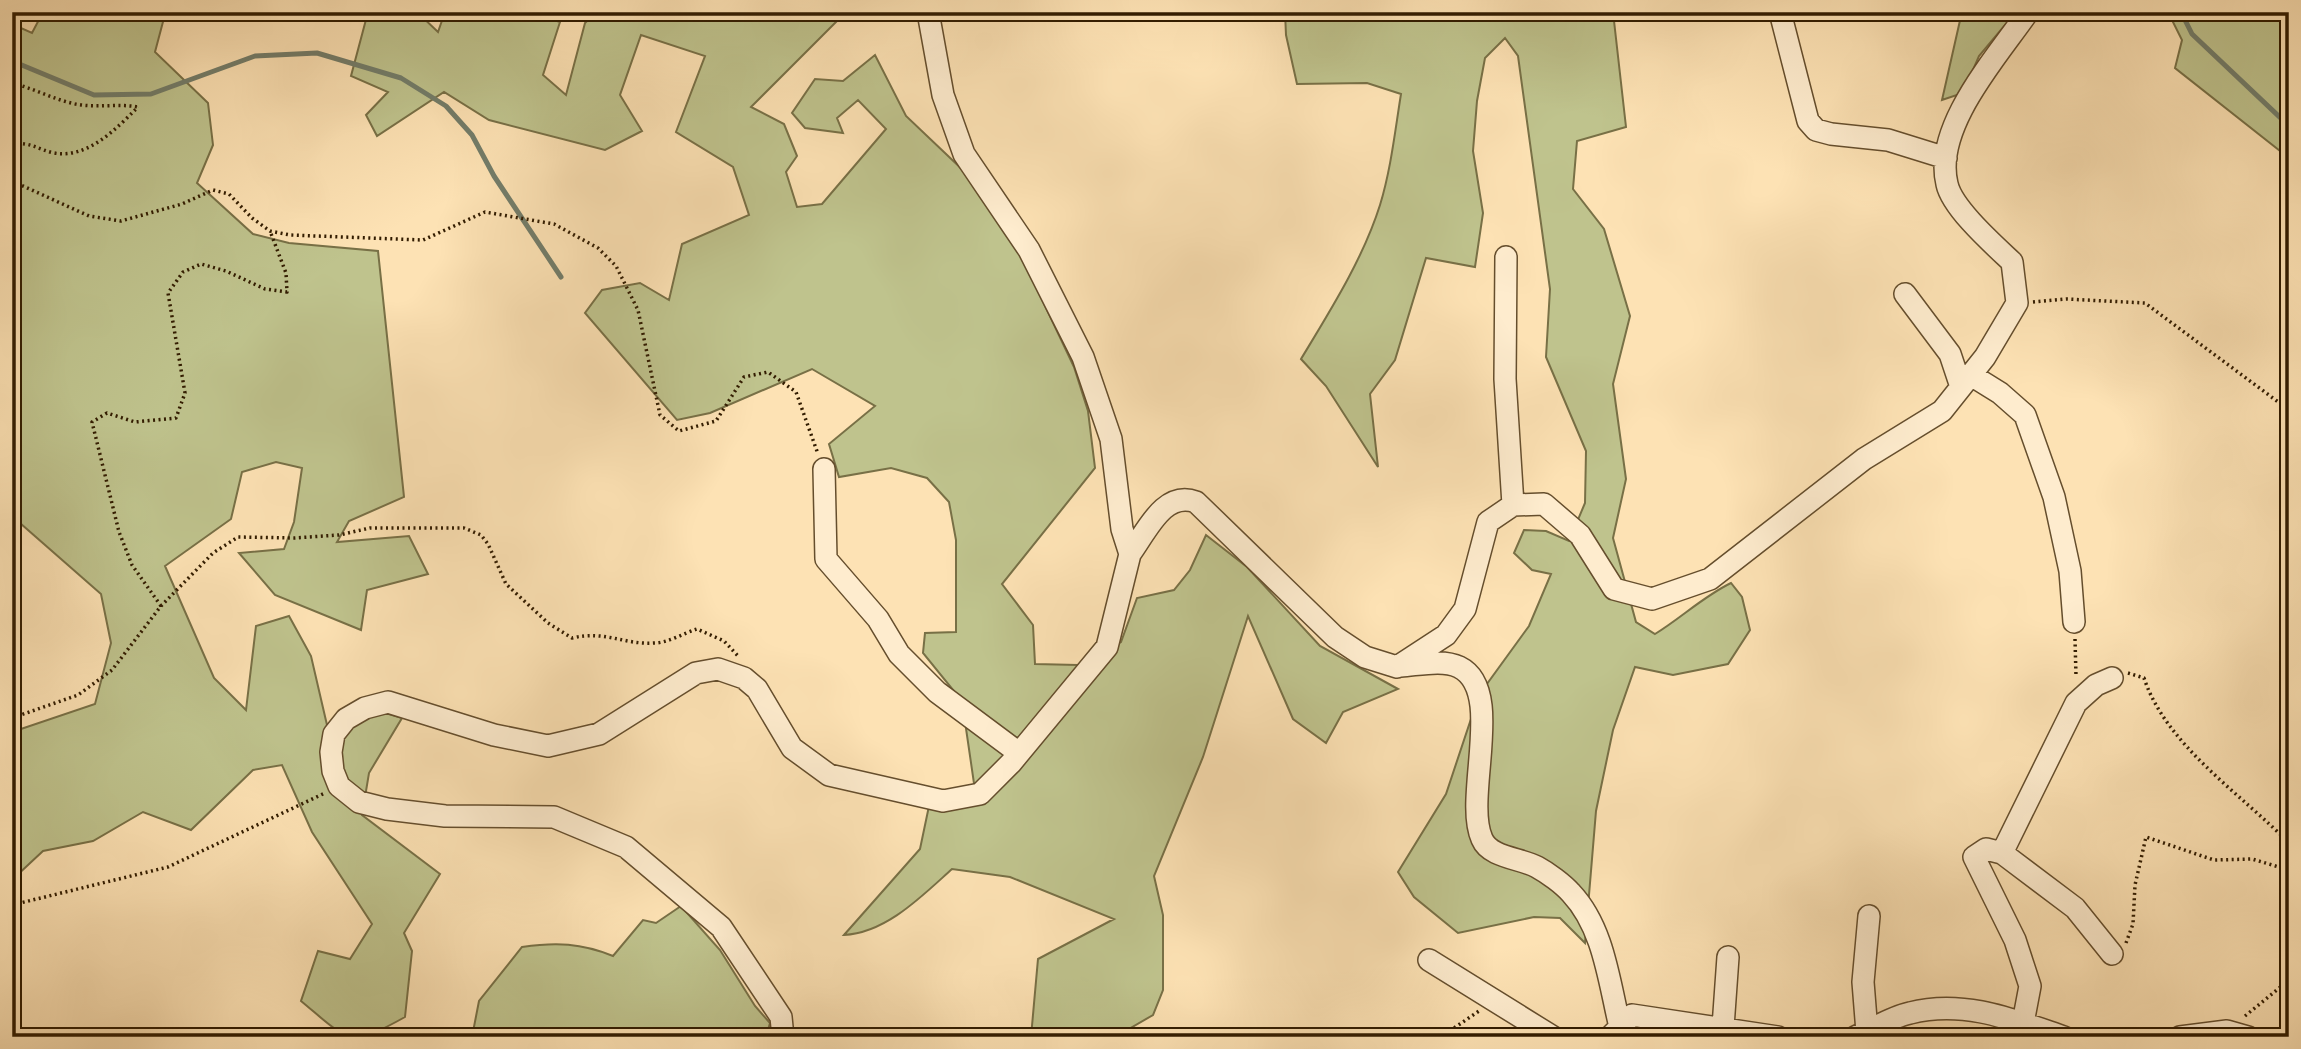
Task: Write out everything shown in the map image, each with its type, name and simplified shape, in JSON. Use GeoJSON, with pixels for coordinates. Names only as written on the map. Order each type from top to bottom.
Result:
{"type":"FeatureCollection","features":[{"type":"Feature","properties":{"kind":"street"},"geometry":{"type":"LineString","coordinates":[[928,12],[943,95],[964,154],[1029,250],[1083,356],[1111,439],[1122,529],[1130,554]]}},
{"type":"Feature","properties":{"kind":"street"},"geometry":{"type":"LineString","coordinates":[[1780,12],[1808,121],[1816,130],[1888,140],[1945,158]]}},
{"type":"Feature","properties":{"kind":"street"},"geometry":{"type":"LineString","coordinates":[[1396,667],[1446,635],[1465,609],[1488,522],[1513,505],[1544,504],[1580,535],[1614,589],[1652,599],[1710,579],[1864,459],[1942,411],[1966,381],[2017,303],[2012,262],[1976,228],[1947,186],[1945,148],[1966,102],[2028,12]]}},
{"type":"Feature","properties":{"kind":"street"},"geometry":{"type":"LineString","coordinates":[[1506,257],[1506,379],[1513,505]]}},
{"type":"Feature","properties":{"kind":"street"},"geometry":{"type":"LineString","coordinates":[[1905,294],[1950,354],[1966,381],[2000,393],[2025,415],[2054,497],[2070,570],[2074,622]]}},
{"type":"Feature","properties":{"kind":"street"},"geometry":{"type":"LineString","coordinates":[[824,469],[826,559],[878,620],[899,654],[937,692],[1019,753]]}},
{"type":"Feature","properties":{"kind":"street"},"geometry":{"type":"LineString","coordinates":[[783,1037],[781,1017],[720,927],[626,847],[554,817],[445,816],[387,809],[359,802],[339,786],[333,771],[331,752],[334,734],[346,719],[365,708],[388,702],[494,735],[548,746],[599,734],[696,673],[718,669],[744,678],[757,689],[792,748],[829,775],[943,801],[980,794],[1019,753],[1107,647],[1130,554],[1171,501],[1184,498],[1196,502],[1335,637],[1365,657],[1396,667],[1444,664],[1460,667],[1475,681],[1484,705],[1479,735],[1478,822],[1482,840],[1490,850],[1537,867],[1572,893],[1600,939],[1615,1032]]}},
{"type":"Feature","properties":{"kind":"street"},"geometry":{"type":"LineString","coordinates":[[2002,853],[2076,703],[2096,685],[2112,678]]}},
{"type":"Feature","properties":{"kind":"street"},"geometry":{"type":"LineString","coordinates":[[2023,1023],[2030,986],[2015,940],[1975,857],[1986,849],[2002,853],[2075,908],[2112,954]]}},
{"type":"Feature","properties":{"kind":"street"},"geometry":{"type":"LineString","coordinates":[[1869,916],[1863,982],[1872,1032],[1910,1013],[1951,1008],[1990,1012],[2064,1037]]}},
{"type":"Feature","properties":{"kind":"street"},"geometry":{"type":"LineString","coordinates":[[1723,1027],[1728,957]]}},
{"type":"Feature","properties":{"kind":"street"},"geometry":{"type":"LineString","coordinates":[[1429,960],[1553,1037]]}},
{"type":"Feature","properties":{"kind":"street"},"geometry":{"type":"LineString","coordinates":[[1615,1032],[1632,1015],[1778,1037]]}},
{"type":"Feature","properties":{"kind":"street"},"geometry":{"type":"LineString","coordinates":[[2180,1037],[2227,1031],[2248,1037]]}},
{"type":"Feature","properties":{"kind":"path"},"geometry":{"type":"LineString","coordinates":[[12,83],[72,103],[108,108],[124,104],[138,107],[92,147],[57,154],[23,142],[12,144]]}},
{"type":"Feature","properties":{"kind":"path"},"geometry":{"type":"LineString","coordinates":[[12,181],[89,216],[121,221],[182,204],[213,190],[229,194],[270,232],[286,273],[287,292],[265,289],[226,271],[201,264],[183,272],[168,293],[185,393],[176,418],[135,422],[107,413],[92,422],[119,532],[132,565],[161,606]]}},
{"type":"Feature","properties":{"kind":"path"},"geometry":{"type":"LineString","coordinates":[[270,232],[423,240],[485,212],[554,224],[598,248],[616,265],[638,310],[660,415],[679,431],[716,421],[744,377],[768,372],[796,392],[824,469]]}},
{"type":"Feature","properties":{"kind":"path"},"geometry":{"type":"LineString","coordinates":[[2017,303],[2066,299],[2145,303],[2289,410]]}},
{"type":"Feature","properties":{"kind":"path"},"geometry":{"type":"LineString","coordinates":[[12,718],[78,695],[112,670],[161,606],[213,553],[238,537],[339,536],[370,528],[464,528],[481,535],[488,544],[506,584],[548,623],[572,638],[615,636],[633,643],[658,644],[697,629],[724,641],[738,655],[757,689]]}},
{"type":"Feature","properties":{"kind":"path"},"geometry":{"type":"LineString","coordinates":[[2074,622],[2076,703]]}},
{"type":"Feature","properties":{"kind":"path"},"geometry":{"type":"LineString","coordinates":[[2112,678],[2124,672],[2144,678],[2151,700],[2173,730],[2224,783],[2289,843]]}},
{"type":"Feature","properties":{"kind":"path"},"geometry":{"type":"LineString","coordinates":[[12,905],[168,867],[339,786]]}},
{"type":"Feature","properties":{"kind":"path"},"geometry":{"type":"LineString","coordinates":[[2112,954],[2119,954],[2124,949],[2133,924],[2135,885],[2146,837],[2214,860],[2252,859],[2289,870]]}},
{"type":"Feature","properties":{"kind":"path"},"geometry":{"type":"LineString","coordinates":[[2227,1031],[2289,980]]}},
{"type":"Feature","properties":{"kind":"path"},"geometry":{"type":"LineString","coordinates":[[1448,1037],[1454,1028],[1493,1002]]}},
{"type":"Feature","properties":{"kind":"green space"},"geometry":{"type":"Polygon","coordinates":[[[43,12],[159,12],[164,18],[155,52],[208,103],[213,145],[197,183],[253,234],[289,243],[378,251],[404,497],[349,521],[337,542],[409,536],[428,574],[367,590],[361,630],[275,595],[239,553],[284,549],[294,522],[302,468],[276,462],[242,472],[231,519],[165,566],[214,678],[246,710],[256,626],[289,616],[311,656],[327,725],[382,712],[402,718],[369,773],[362,815],[440,874],[404,933],[412,951],[405,1017],[371,1033],[349,1036],[340,1032],[301,1001],[318,951],[350,959],[372,924],[312,832],[282,765],[253,770],[191,830],[143,812],[93,841],[43,851],[12,880],[12,732],[95,704],[111,643],[101,594],[12,516],[12,24],[32,33],[43,12]]]}},
{"type":"Feature","properties":{"kind":"green space"},"geometry":{"type":"Polygon","coordinates":[[[368,12],[417,12],[438,32],[445,12],[531,12],[560,22],[543,75],[566,95],[585,23],[596,12],[846,12],[751,107],[784,124],[797,156],[786,172],[797,207],[822,204],[886,129],[858,100],[837,118],[843,133],[805,128],[792,113],[815,79],[843,81],[875,55],[906,116],[967,174],[1021,255],[1074,367],[1088,411],[1095,468],[1002,584],[1033,625],[1035,664],[1078,665],[1121,642],[1137,598],[1174,590],[1190,570],[1206,535],[1247,567],[1320,646],[1398,689],[1343,712],[1326,743],[1293,719],[1248,616],[1203,757],[1154,876],[1163,915],[1163,990],[1153,1015],[1115,1037],[1031,1037],[1038,959],[1114,919],[1010,877],[952,869],[916,901],[889,920],[859,933],[844,935],[920,849],[929,806],[977,804],[962,701],[923,653],[925,633],[956,632],[956,540],[949,502],[927,478],[891,468],[839,477],[829,444],[875,406],[812,369],[710,413],[677,420],[585,313],[602,290],[640,283],[669,300],[682,244],[749,215],[733,167],[676,132],[705,56],[641,35],[620,95],[642,131],[605,150],[489,120],[444,92],[377,136],[366,115],[388,92],[351,76],[368,12]]]}},
{"type":"Feature","properties":{"kind":"green space"},"geometry":{"type":"Polygon","coordinates":[[[1285,12],[1613,12],[1626,127],[1577,141],[1573,189],[1604,229],[1630,316],[1613,384],[1626,479],[1613,538],[1636,622],[1655,634],[1731,583],[1742,597],[1750,630],[1728,664],[1673,675],[1635,667],[1613,730],[1596,811],[1585,943],[1560,918],[1534,917],[1458,933],[1414,897],[1398,872],[1446,794],[1479,695],[1529,626],[1551,574],[1532,570],[1514,553],[1524,530],[1546,531],[1569,541],[1585,503],[1586,451],[1546,357],[1550,289],[1518,56],[1505,38],[1485,58],[1477,101],[1473,151],[1483,213],[1475,267],[1426,258],[1395,360],[1370,394],[1378,467],[1326,386],[1301,359],[1345,284],[1373,225],[1387,178],[1401,94],[1367,83],[1297,84],[1286,35],[1285,12]]]}},
{"type":"Feature","properties":{"kind":"green space"},"geometry":{"type":"Polygon","coordinates":[[[1965,12],[2016,12],[1979,56],[1963,93],[1942,100],[1961,16],[1965,12]]]}},
{"type":"Feature","properties":{"kind":"green space"},"geometry":{"type":"Polygon","coordinates":[[[2168,12],[2289,12],[2289,158],[2175,68],[2182,40],[2168,12]]]}},
{"type":"Feature","properties":{"kind":"green space"},"geometry":{"type":"Polygon","coordinates":[[[681,906],[720,950],[755,1006],[770,1023],[766,1037],[472,1037],[479,1001],[522,947],[568,945],[590,948],[613,956],[643,920],[656,923],[681,906]]]}},
{"type":"Feature","properties":{"kind":"waterway"},"geometry":{"type":"LineString","coordinates":[[2181,12],[2192,34],[2289,126]]}},
{"type":"Feature","properties":{"kind":"waterway"},"geometry":{"type":"LineString","coordinates":[[12,61],[94,95],[151,94],[255,56],[317,53],[401,78],[446,106],[472,135],[494,176],[561,277]]}}]}
